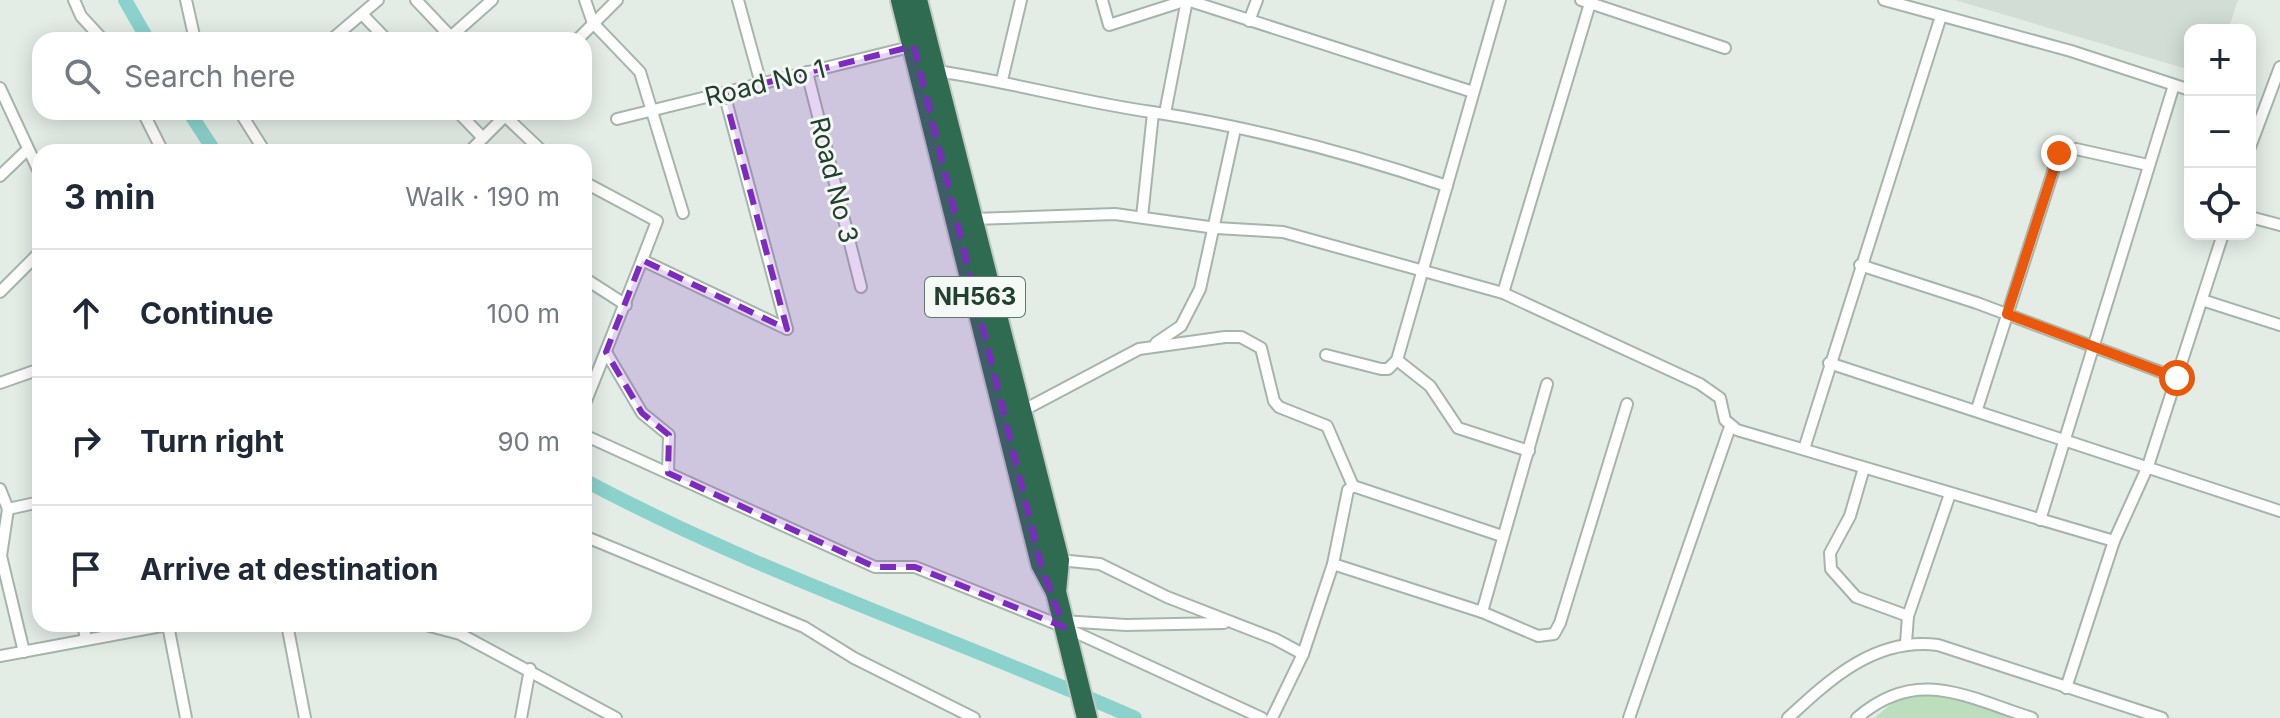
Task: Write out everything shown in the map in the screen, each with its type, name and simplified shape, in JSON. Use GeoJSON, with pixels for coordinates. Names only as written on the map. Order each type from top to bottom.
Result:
{"type":"FeatureCollection","features":[{"type":"Feature","properties":{"kind":"highway","name":"NH563"},"geometry":{"type":"LineString","coordinates":[[901,0],[1050,562]]}},
{"type":"Feature","properties":{"kind":"highway","name":"NH563"},"geometry":{"type":"LineString","coordinates":[[917,0],[1022,411],[1056,592],[1087,718]]}},
{"type":"Feature","properties":{"kind":"street"},"geometry":{"type":"LineString","coordinates":[[74,0],[81,16],[96,32]]}},
{"type":"Feature","properties":{"kind":"street"},"geometry":{"type":"LineString","coordinates":[[186,0],[193,32]]}},
{"type":"Feature","properties":{"kind":"street"},"geometry":{"type":"LineString","coordinates":[[341,32],[378,0]]}},
{"type":"Feature","properties":{"kind":"street"},"geometry":{"type":"LineString","coordinates":[[416,0],[443,32]]}},
{"type":"Feature","properties":{"kind":"street"},"geometry":{"type":"LineString","coordinates":[[457,32],[492,0]]}},
{"type":"Feature","properties":{"kind":"street"},"geometry":{"type":"LineString","coordinates":[[585,0],[593,23],[640,72],[683,213]]}},
{"type":"Feature","properties":{"kind":"street"},"geometry":{"type":"LineString","coordinates":[[585,32],[617,0]]}},
{"type":"Feature","properties":{"kind":"street"},"geometry":{"type":"LineString","coordinates":[[738,0],[761,84]]}},
{"type":"Feature","properties":{"kind":"street"},"geometry":{"type":"LineString","coordinates":[[1002,80],[1021,0]]}},
{"type":"Feature","properties":{"kind":"street"},"geometry":{"type":"LineString","coordinates":[[1102,0],[1109,25],[1187,0],[1473,92]]}},
{"type":"Feature","properties":{"kind":"street"},"geometry":{"type":"LineString","coordinates":[[1165,113],[1187,0]]}},
{"type":"Feature","properties":{"kind":"street"},"geometry":{"type":"LineString","coordinates":[[1249,21],[1257,0]]}},
{"type":"Feature","properties":{"kind":"street"},"geometry":{"type":"LineString","coordinates":[[1326,355],[1381,369],[1388,369],[1397,360],[1420,268],[1447,186],[1500,0]]}},
{"type":"Feature","properties":{"kind":"street"},"geometry":{"type":"LineString","coordinates":[[1884,0],[2184,88]]}},
{"type":"Feature","properties":{"kind":"street"},"geometry":{"type":"LineString","coordinates":[[1503,293],[1588,1],[1725,48]]}},
{"type":"Feature","properties":{"kind":"street"},"geometry":{"type":"LineString","coordinates":[[362,14],[379,32]]}},
{"type":"Feature","properties":{"kind":"street"},"geometry":{"type":"LineString","coordinates":[[1804,449],[1941,16]]}},
{"type":"Feature","properties":{"kind":"street","name":"Road No 1"},"geometry":{"type":"LineString","coordinates":[[617,119],[914,46]]}},
{"type":"Feature","properties":{"kind":"street"},"geometry":{"type":"LineString","coordinates":[[2256,108],[2280,67]]}},
{"type":"Feature","properties":{"kind":"street"},"geometry":{"type":"LineString","coordinates":[[936,71],[1002,80],[1165,113],[1374,162],[1447,186]]}},
{"type":"Feature","properties":{"kind":"street","name":"Road No 3"},"geometry":{"type":"LineString","coordinates":[[807,72],[861,287]]}},
{"type":"Feature","properties":{"kind":"street"},"geometry":{"type":"LineString","coordinates":[[2040,520],[2174,85]]}},
{"type":"Feature","properties":{"kind":"street"},"geometry":{"type":"LineString","coordinates":[[0,88],[32,161]]}},
{"type":"Feature","properties":{"kind":"street"},"geometry":{"type":"LineString","coordinates":[[642,260],[787,329],[724,93]]}},
{"type":"Feature","properties":{"kind":"street"},"geometry":{"type":"LineString","coordinates":[[1142,217],[1153,113]]}},
{"type":"Feature","properties":{"kind":"street"},"geometry":{"type":"LineString","coordinates":[[147,120],[159,144]]}},
{"type":"Feature","properties":{"kind":"street"},"geometry":{"type":"LineString","coordinates":[[245,120],[260,144]]}},
{"type":"Feature","properties":{"kind":"street"},"geometry":{"type":"LineString","coordinates":[[466,120],[483,138]]}},
{"type":"Feature","properties":{"kind":"street"},"geometry":{"type":"LineString","coordinates":[[477,144],[501,120]]}},
{"type":"Feature","properties":{"kind":"street"},"geometry":{"type":"LineString","coordinates":[[513,120],[535,144]]}},
{"type":"Feature","properties":{"kind":"street"},"geometry":{"type":"LineString","coordinates":[[1022,411],[1170,335],[1189,314],[1216,228],[1235,129]]}},
{"type":"Feature","properties":{"kind":"street"},"geometry":{"type":"LineString","coordinates":[[1977,409],[2059,153],[2076,149],[2148,165]]}},
{"type":"Feature","properties":{"kind":"street"},"geometry":{"type":"LineString","coordinates":[[0,176],[26,151]]}},
{"type":"Feature","properties":{"kind":"street"},"geometry":{"type":"LineString","coordinates":[[592,186],[657,221],[592,386]]}},
{"type":"Feature","properties":{"kind":"street"},"geometry":{"type":"LineString","coordinates":[[973,219],[1115,214],[1216,228],[1283,232],[1503,293],[1715,392],[1730,427],[1629,718]]}},
{"type":"Feature","properties":{"kind":"street"},"geometry":{"type":"LineString","coordinates":[[2256,219],[2280,225]]}},
{"type":"Feature","properties":{"kind":"street"},"geometry":{"type":"LineString","coordinates":[[2066,688],[2114,541],[2148,466],[2221,240]]}},
{"type":"Feature","properties":{"kind":"street"},"geometry":{"type":"LineString","coordinates":[[0,292],[32,260]]}},
{"type":"Feature","properties":{"kind":"street"},"geometry":{"type":"LineString","coordinates":[[1860,265],[2007,314],[2177,378]]}},
{"type":"Feature","properties":{"kind":"street"},"geometry":{"type":"LineString","coordinates":[[592,283],[626,305]]}},
{"type":"Feature","properties":{"kind":"street"},"geometry":{"type":"LineString","coordinates":[[2202,300],[2280,325]]}},
{"type":"Feature","properties":{"kind":"street"},"geometry":{"type":"LineString","coordinates":[[1151,346],[1225,337],[1253,342],[1266,358],[1274,401],[1279,407],[1327,426],[1353,486],[1344,506],[1333,564],[1303,654],[1272,718]]}},
{"type":"Feature","properties":{"kind":"street"},"geometry":{"type":"LineString","coordinates":[[606,352],[642,413],[669,435],[668,473]]}},
{"type":"Feature","properties":{"kind":"street"},"geometry":{"type":"LineString","coordinates":[[1397,360],[1430,386],[1458,428],[1529,451]]}},
{"type":"Feature","properties":{"kind":"street"},"geometry":{"type":"LineString","coordinates":[[1829,363],[1977,409],[2280,511]]}},
{"type":"Feature","properties":{"kind":"street"},"geometry":{"type":"LineString","coordinates":[[0,383],[32,372]]}},
{"type":"Feature","properties":{"kind":"street"},"geometry":{"type":"LineString","coordinates":[[1482,612],[1547,384]]}},
{"type":"Feature","properties":{"kind":"street"},"geometry":{"type":"LineString","coordinates":[[1333,564],[1482,612],[1538,636],[1548,636],[1557,630],[1627,404]]}},
{"type":"Feature","properties":{"kind":"street"},"geometry":{"type":"LineString","coordinates":[[1730,427],[2114,541]]}},
{"type":"Feature","properties":{"kind":"street"},"geometry":{"type":"LineString","coordinates":[[592,439],[875,567],[915,567],[1064,628],[1262,718]]}},
{"type":"Feature","properties":{"kind":"street"},"geometry":{"type":"LineString","coordinates":[[1864,468],[1850,516],[1830,553],[1831,569],[1837,579],[1865,603],[1908,616]]}},
{"type":"Feature","properties":{"kind":"street"},"geometry":{"type":"LineString","coordinates":[[1353,486],[1502,536]]}},
{"type":"Feature","properties":{"kind":"street"},"geometry":{"type":"LineString","coordinates":[[0,489],[8,509],[1,556],[24,652]]}},
{"type":"Feature","properties":{"kind":"street"},"geometry":{"type":"LineString","coordinates":[[1906,643],[1908,616],[1950,494]]}},
{"type":"Feature","properties":{"kind":"street"},"geometry":{"type":"LineString","coordinates":[[8,509],[32,504]]}},
{"type":"Feature","properties":{"kind":"street"},"geometry":{"type":"LineString","coordinates":[[592,539],[804,627],[854,658],[974,718]]}},
{"type":"Feature","properties":{"kind":"street"},"geometry":{"type":"LineString","coordinates":[[1050,562],[1100,564],[1167,597],[1303,654]]}},
{"type":"Feature","properties":{"kind":"street"},"geometry":{"type":"LineString","coordinates":[[1064,628],[1231,623]]}},
{"type":"Feature","properties":{"kind":"street"},"geometry":{"type":"LineString","coordinates":[[85,632],[86,639]]}},
{"type":"Feature","properties":{"kind":"street"},"geometry":{"type":"LineString","coordinates":[[0,656],[125,632]]}},
{"type":"Feature","properties":{"kind":"street"},"geometry":{"type":"LineString","coordinates":[[171,632],[186,718]]}},
{"type":"Feature","properties":{"kind":"street"},"geometry":{"type":"LineString","coordinates":[[289,632],[305,718]]}},
{"type":"Feature","properties":{"kind":"street"},"geometry":{"type":"LineString","coordinates":[[452,632],[530,669],[616,718]]}},
{"type":"Feature","properties":{"kind":"street"},"geometry":{"type":"LineString","coordinates":[[1788,718],[1846,670],[1874,652],[1906,643],[1938,645],[2162,718]]}},
{"type":"Feature","properties":{"kind":"street"},"geometry":{"type":"LineString","coordinates":[[521,718],[530,669]]}},
{"type":"Feature","properties":{"kind":"street"},"geometry":{"type":"LineString","coordinates":[[1857,718],[1877,701],[1903,690],[1929,688],[2032,718]]}},
{"type":"Feature","properties":{"kind":"highlighted area"},"geometry":{"type":"Polygon","coordinates":[[[914,46],[1041,564],[1064,627],[915,567],[875,567],[668,473],[669,435],[642,413],[606,352],[642,260],[787,329],[724,93],[914,46]]]}},
{"type":"Feature","properties":{"kind":"shaded area"},"geometry":{"type":"Polygon","coordinates":[[[1955,0],[2238,0],[2230,24],[2184,24],[2184,68],[1955,0]]]}},
{"type":"Feature","properties":{"kind":"green space"},"geometry":{"type":"Polygon","coordinates":[[[1912,687],[2025,718],[1874,718],[1912,687]]]}},
{"type":"Feature","properties":{"kind":"waterway"},"geometry":{"type":"LineString","coordinates":[[125,0],[143,32]]}},
{"type":"Feature","properties":{"kind":"waterway"},"geometry":{"type":"LineString","coordinates":[[194,120],[210,144]]}},
{"type":"Feature","properties":{"kind":"waterway"},"geometry":{"type":"LineString","coordinates":[[592,484],[787,575],[1135,718]]}},
{"type":"Feature","properties":{"kind":"route"},"geometry":{"type":"LineString","coordinates":[[2059,153],[2007,314],[2177,378]]}}]}
